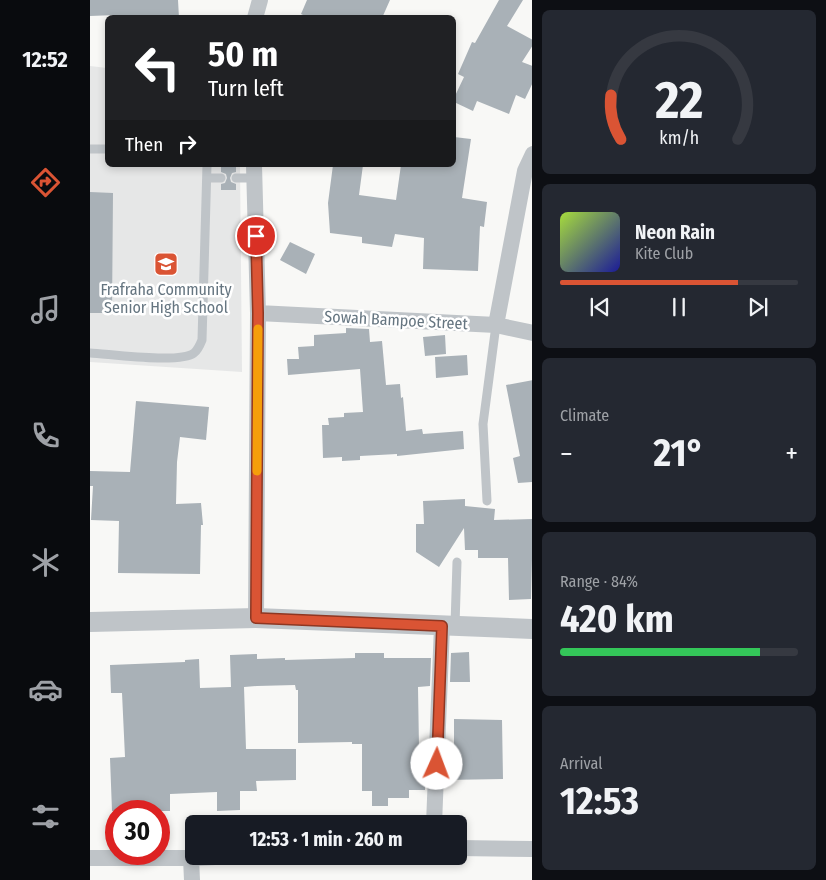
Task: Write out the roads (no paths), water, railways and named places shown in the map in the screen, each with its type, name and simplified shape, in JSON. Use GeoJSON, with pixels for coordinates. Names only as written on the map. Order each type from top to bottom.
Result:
{"type":"FeatureCollection","features":[{"type":"Feature","properties":{"kind":"street"},"geometry":{"type":"LineString","coordinates":[[256,15],[260,0]]}},
{"type":"Feature","properties":{"kind":"street"},"geometry":{"type":"LineString","coordinates":[[496,325],[526,171],[532,154]]}},
{"type":"Feature","properties":{"kind":"street"},"geometry":{"type":"LineString","coordinates":[[254,171],[258,313],[256,618]]}},
{"type":"Feature","properties":{"kind":"street","name":"Sowah Bampoe Street"},"geometry":{"type":"LineString","coordinates":[[258,313],[496,325],[532,332]]}},
{"type":"Feature","properties":{"kind":"street"},"geometry":{"type":"LineString","coordinates":[[90,622],[256,618],[532,629]]}},
{"type":"Feature","properties":{"kind":"street"},"geometry":{"type":"LineString","coordinates":[[435,815],[449,626]]}},
{"type":"Feature","properties":{"kind":"street"},"geometry":{"type":"LineString","coordinates":[[467,848],[532,849]]}},
{"type":"Feature","properties":{"kind":"street"},"geometry":{"type":"LineString","coordinates":[[90,858],[185,858]]}},
{"type":"Feature","properties":{"kind":"street"},"geometry":{"type":"LineString","coordinates":[[191,865],[192,880]]}},
{"type":"Feature","properties":{"kind":"lane"},"geometry":{"type":"LineString","coordinates":[[90,149],[105,149]]}},
{"type":"Feature","properties":{"kind":"lane"},"geometry":{"type":"LineString","coordinates":[[90,353],[177,359],[194,353],[200,346],[202,340],[208,167]]}},
{"type":"Feature","properties":{"kind":"lane"},"geometry":{"type":"LineString","coordinates":[[236,178],[254,171]]}},
{"type":"Feature","properties":{"kind":"lane"},"geometry":{"type":"LineString","coordinates":[[207,178],[221,178]]}},
{"type":"Feature","properties":{"kind":"lane"},"geometry":{"type":"LineString","coordinates":[[487,501],[482,424],[496,325]]}},
{"type":"Feature","properties":{"kind":"lane"},"geometry":{"type":"LineString","coordinates":[[449,626],[457,562]]}},
{"type":"Feature","properties":{"kind":"place","name":"Frafraha Community Senior High School"},"geometry":{"type":"Point","coordinates":[166,264]}}]}
